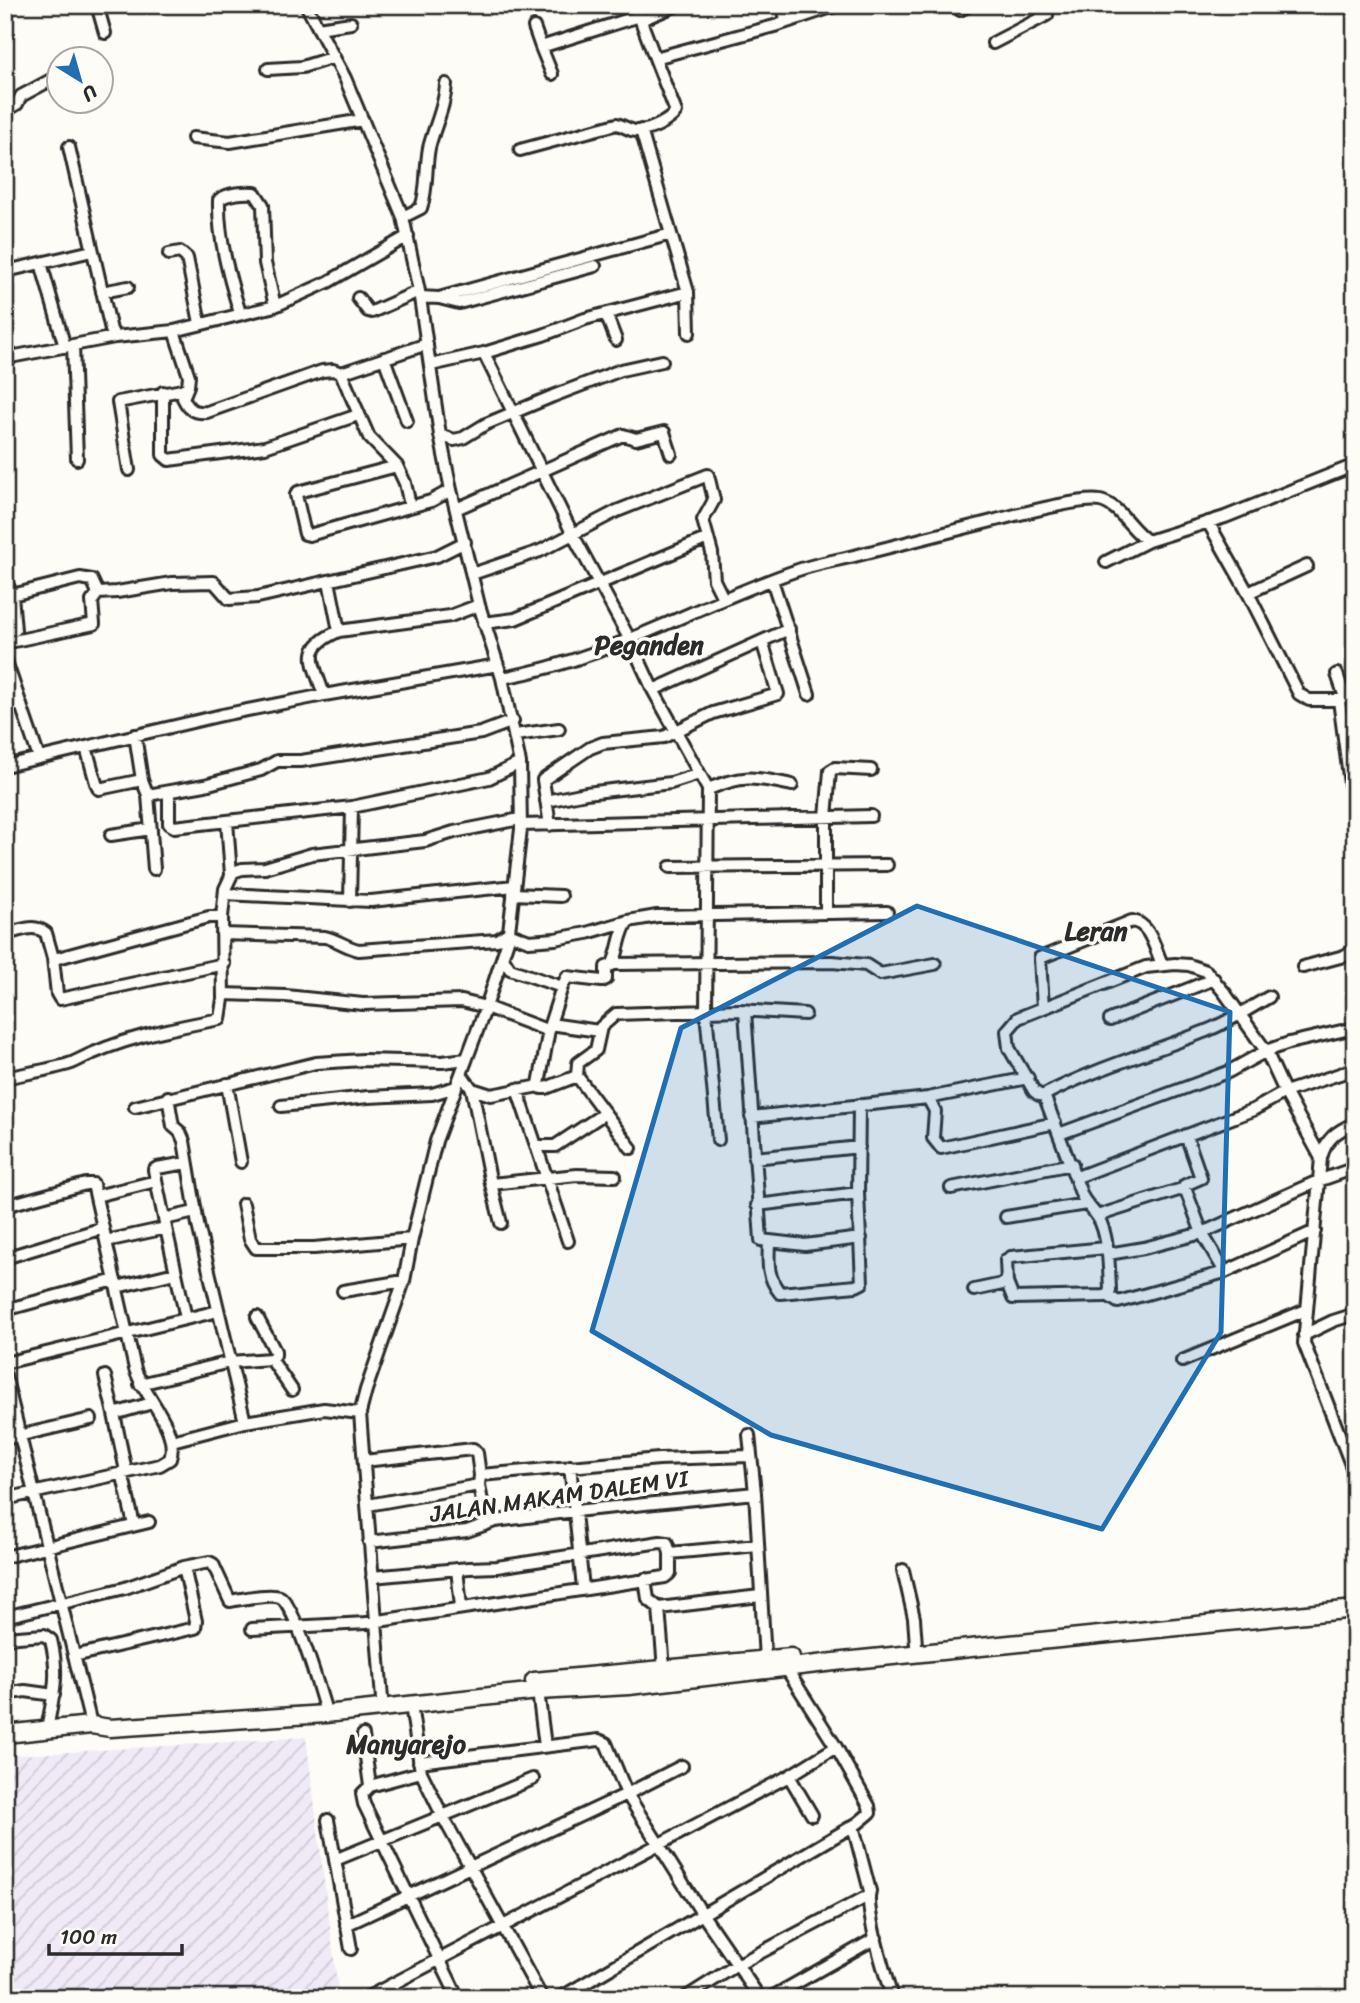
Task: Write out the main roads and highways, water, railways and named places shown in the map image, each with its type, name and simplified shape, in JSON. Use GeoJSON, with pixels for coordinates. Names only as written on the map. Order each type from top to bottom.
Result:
{"type":"FeatureCollection","features":[{"type":"Feature","properties":{"kind":"highway"},"geometry":{"type":"LineString","coordinates":[[5,1734],[91,1725],[110,1728],[325,1714],[412,1712],[1355,1600]]}},
{"type":"Feature","properties":{"kind":"highway"},"geometry":{"type":"LineString","coordinates":[[5,1724],[48,1724],[196,1711],[324,1705],[765,1659],[917,1650],[1355,1609]]}},
{"type":"Feature","properties":{"kind":"district","name":"Peganden"},"geometry":{"type":"Point","coordinates":[649,645]}},
{"type":"Feature","properties":{"kind":"district","name":"Leran"},"geometry":{"type":"Point","coordinates":[1096,931]}},
{"type":"Feature","properties":{"kind":"district","name":"Manyarejo"},"geometry":{"type":"Point","coordinates":[406,1744]}}]}
